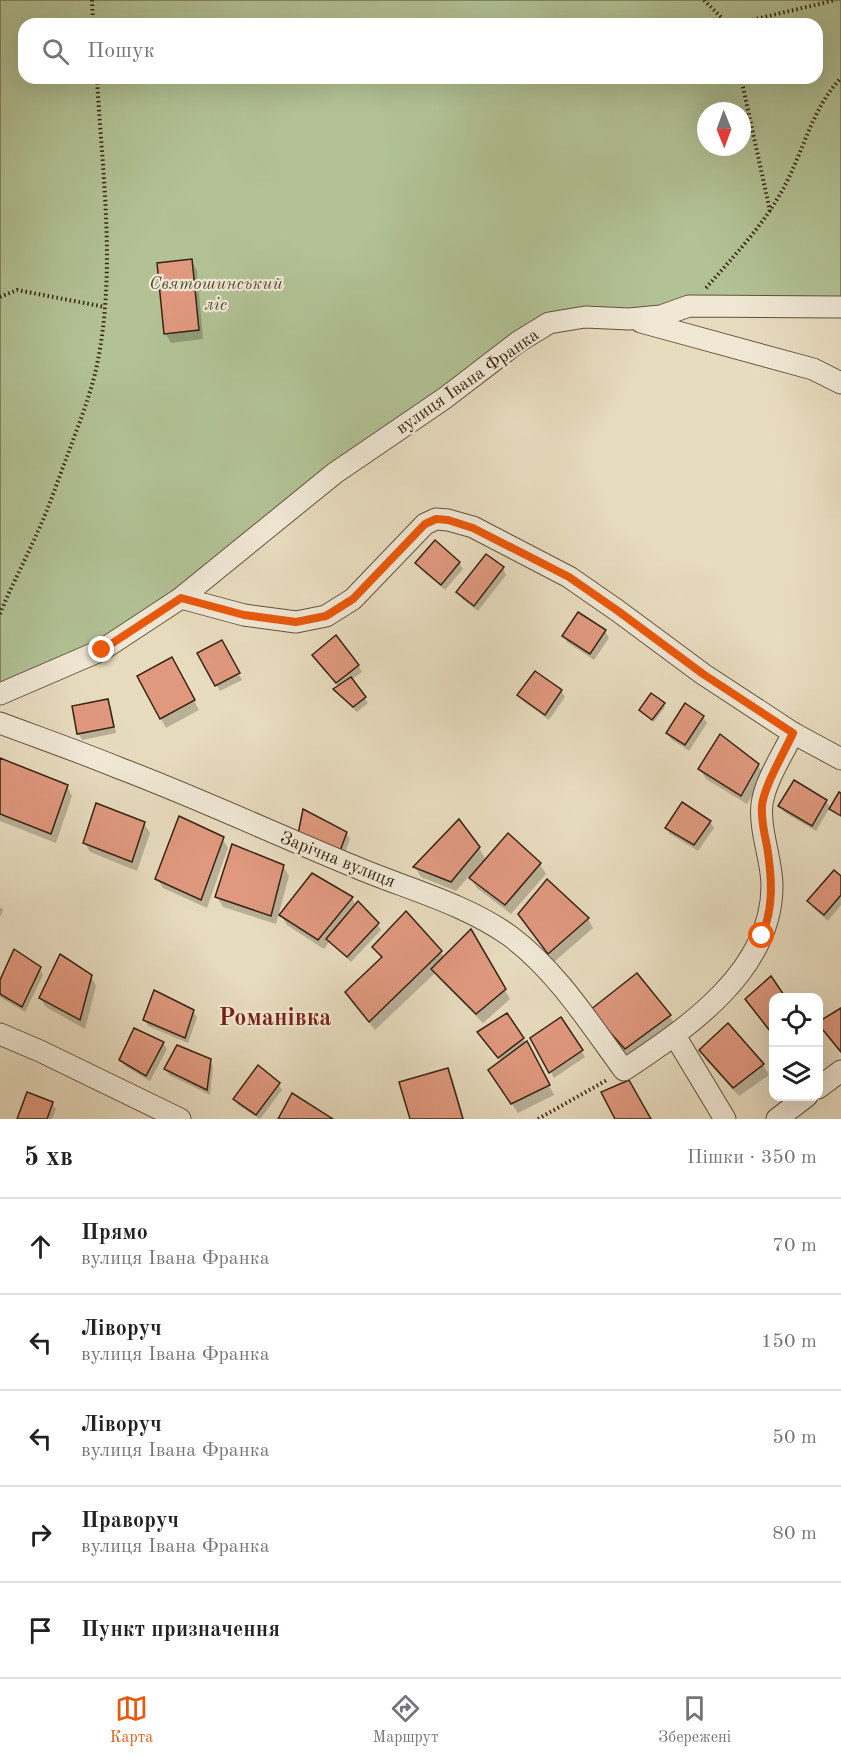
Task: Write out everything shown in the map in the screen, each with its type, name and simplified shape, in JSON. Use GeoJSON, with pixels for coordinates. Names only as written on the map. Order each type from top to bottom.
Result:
{"type":"FeatureCollection","features":[{"type":"Feature","properties":{"kind":"street","name":"вулиця Івана Франка"},"geometry":{"type":"LineString","coordinates":[[0,694],[102,650],[181,598],[335,473],[445,398],[518,342],[549,323],[585,317],[629,319],[661,316],[689,306],[841,307]]}},
{"type":"Feature","properties":{"kind":"street"},"geometry":{"type":"LineString","coordinates":[[629,319],[813,369],[841,382]]}},
{"type":"Feature","properties":{"kind":"street"},"geometry":{"type":"LineString","coordinates":[[181,598],[244,615],[296,622],[326,616],[353,599],[425,524],[436,519],[448,520],[473,528],[569,577],[703,674],[793,733],[840,758]]}},
{"type":"Feature","properties":{"kind":"street","name":"Зарічна вулиця"},"geometry":{"type":"LineString","coordinates":[[0,723],[120,768],[478,917],[508,935],[533,955],[553,977],[624,1070]]}},
{"type":"Feature","properties":{"kind":"street"},"geometry":{"type":"LineString","coordinates":[[624,1070],[675,1036],[705,1010],[737,977],[755,951],[765,929],[771,905],[772,885],[762,821],[762,805],[768,785],[793,733]]}},
{"type":"Feature","properties":{"kind":"street"},"geometry":{"type":"LineString","coordinates":[[0,1034],[180,1119]]}},
{"type":"Feature","properties":{"kind":"street"},"geometry":{"type":"LineString","coordinates":[[675,1036],[725,1119]]}},
{"type":"Feature","properties":{"kind":"street"},"geometry":{"type":"LineString","coordinates":[[823,1085],[841,1071]]}},
{"type":"Feature","properties":{"kind":"street"},"geometry":{"type":"LineString","coordinates":[[777,1119],[800,1101]]}},
{"type":"Feature","properties":{"kind":"path"},"geometry":{"type":"LineString","coordinates":[[92,0],[93,18]]}},
{"type":"Feature","properties":{"kind":"path"},"geometry":{"type":"LineString","coordinates":[[704,0],[722,18]]}},
{"type":"Feature","properties":{"kind":"path"},"geometry":{"type":"LineString","coordinates":[[760,18],[836,0]]}},
{"type":"Feature","properties":{"kind":"path"},"geometry":{"type":"LineString","coordinates":[[689,306],[770,212],[794,168],[824,100],[841,78]]}},
{"type":"Feature","properties":{"kind":"path"},"geometry":{"type":"LineString","coordinates":[[0,614],[39,529],[89,397],[98,361],[105,307],[107,236],[97,84]]}},
{"type":"Feature","properties":{"kind":"path"},"geometry":{"type":"LineString","coordinates":[[742,84],[770,212]]}},
{"type":"Feature","properties":{"kind":"path"},"geometry":{"type":"LineString","coordinates":[[0,297],[17,290],[105,307]]}},
{"type":"Feature","properties":{"kind":"path"},"geometry":{"type":"LineString","coordinates":[[538,1119],[624,1070]]}},
{"type":"Feature","properties":{"kind":"green space","name":"Святошинський ліс"},"geometry":{"type":"Polygon","coordinates":[[[0,0],[841,0],[841,307],[549,323],[181,598],[0,694],[0,0]]]}},
{"type":"Feature","properties":{"kind":"building"},"geometry":{"type":"Polygon","coordinates":[[[192,259],[199,330],[164,334],[157,263],[192,259]]]}},
{"type":"Feature","properties":{"kind":"building"},"geometry":{"type":"Polygon","coordinates":[[[435,540],[460,562],[441,585],[415,563],[435,540]]]}},
{"type":"Feature","properties":{"kind":"building"},"geometry":{"type":"Polygon","coordinates":[[[486,554],[504,567],[474,606],[456,592],[486,554]]]}},
{"type":"Feature","properties":{"kind":"building"},"geometry":{"type":"Polygon","coordinates":[[[578,612],[606,630],[590,654],[562,636],[578,612]]]}},
{"type":"Feature","properties":{"kind":"building"},"geometry":{"type":"Polygon","coordinates":[[[336,635],[359,665],[336,683],[312,655],[336,635]]]}},
{"type":"Feature","properties":{"kind":"building"},"geometry":{"type":"Polygon","coordinates":[[[222,640],[240,673],[215,686],[197,653],[222,640]]]}},
{"type":"Feature","properties":{"kind":"building"},"geometry":{"type":"Polygon","coordinates":[[[172,657],[195,700],[160,719],[137,676],[172,657]]]}},
{"type":"Feature","properties":{"kind":"building"},"geometry":{"type":"Polygon","coordinates":[[[535,671],[562,690],[545,715],[517,695],[535,671]]]}},
{"type":"Feature","properties":{"kind":"building"},"geometry":{"type":"Polygon","coordinates":[[[351,677],[366,697],[353,707],[333,689],[351,677]]]}},
{"type":"Feature","properties":{"kind":"building"},"geometry":{"type":"Polygon","coordinates":[[[651,693],[665,703],[652,720],[639,710],[651,693]]]}},
{"type":"Feature","properties":{"kind":"building"},"geometry":{"type":"Polygon","coordinates":[[[108,699],[114,727],[77,734],[72,706],[108,699]]]}},
{"type":"Feature","properties":{"kind":"building"},"geometry":{"type":"Polygon","coordinates":[[[685,703],[704,716],[685,745],[666,733],[685,703]]]}},
{"type":"Feature","properties":{"kind":"building"},"geometry":{"type":"Polygon","coordinates":[[[720,734],[759,764],[741,796],[698,769],[720,734]]]}},
{"type":"Feature","properties":{"kind":"building"},"geometry":{"type":"Polygon","coordinates":[[[0,758],[68,785],[51,834],[0,814],[0,758]]]}},
{"type":"Feature","properties":{"kind":"building"},"geometry":{"type":"Polygon","coordinates":[[[794,780],[827,800],[812,826],[778,806],[794,780]]]}},
{"type":"Feature","properties":{"kind":"building"},"geometry":{"type":"Polygon","coordinates":[[[839,792],[841,793],[841,816],[829,809],[839,792]]]}},
{"type":"Feature","properties":{"kind":"building"},"geometry":{"type":"Polygon","coordinates":[[[682,802],[711,821],[694,845],[665,828],[682,802]]]}},
{"type":"Feature","properties":{"kind":"building"},"geometry":{"type":"Polygon","coordinates":[[[96,803],[145,822],[132,862],[83,843],[96,803]]]}},
{"type":"Feature","properties":{"kind":"building"},"geometry":{"type":"Polygon","coordinates":[[[303,809],[347,832],[340,851],[298,834],[303,809]]]}},
{"type":"Feature","properties":{"kind":"building"},"geometry":{"type":"Polygon","coordinates":[[[179,816],[224,837],[201,900],[155,879],[179,816]]]}},
{"type":"Feature","properties":{"kind":"building"},"geometry":{"type":"Polygon","coordinates":[[[459,819],[480,847],[451,882],[413,867],[459,819]]]}},
{"type":"Feature","properties":{"kind":"building"},"geometry":{"type":"Polygon","coordinates":[[[508,833],[541,863],[505,905],[469,878],[508,833]]]}},
{"type":"Feature","properties":{"kind":"building"},"geometry":{"type":"Polygon","coordinates":[[[232,844],[284,865],[271,916],[215,897],[232,844]]]}},
{"type":"Feature","properties":{"kind":"building"},"geometry":{"type":"Polygon","coordinates":[[[834,870],[841,876],[841,895],[824,915],[807,901],[834,870]]]}},
{"type":"Feature","properties":{"kind":"building"},"geometry":{"type":"Polygon","coordinates":[[[312,873],[353,897],[318,940],[279,915],[312,873]]]}},
{"type":"Feature","properties":{"kind":"building"},"geometry":{"type":"Polygon","coordinates":[[[547,879],[589,918],[548,954],[518,914],[547,879]]]}},
{"type":"Feature","properties":{"kind":"building"},"geometry":{"type":"Polygon","coordinates":[[[358,901],[379,923],[347,957],[326,939],[358,901]]]}},
{"type":"Feature","properties":{"kind":"building"},"geometry":{"type":"Polygon","coordinates":[[[406,911],[442,951],[369,1022],[345,992],[382,957],[372,947],[406,911]]]}},
{"type":"Feature","properties":{"kind":"building"},"geometry":{"type":"Polygon","coordinates":[[[471,929],[506,989],[476,1014],[431,969],[471,929]]]}},
{"type":"Feature","properties":{"kind":"building"},"geometry":{"type":"Polygon","coordinates":[[[14,949],[41,967],[22,1007],[0,994],[0,980],[14,949]]]}},
{"type":"Feature","properties":{"kind":"building"},"geometry":{"type":"Polygon","coordinates":[[[60,954],[92,975],[80,1020],[39,998],[60,954]]]}},
{"type":"Feature","properties":{"kind":"building"},"geometry":{"type":"Polygon","coordinates":[[[637,973],[671,1015],[625,1049],[590,1010],[637,973]]]}},
{"type":"Feature","properties":{"kind":"building"},"geometry":{"type":"Polygon","coordinates":[[[771,976],[783,993],[769,993],[769,1030],[745,999],[771,976]]]}},
{"type":"Feature","properties":{"kind":"building"},"geometry":{"type":"Polygon","coordinates":[[[154,990],[194,1010],[185,1038],[143,1020],[154,990]]]}},
{"type":"Feature","properties":{"kind":"building"},"geometry":{"type":"Polygon","coordinates":[[[841,1008],[841,1052],[823,1030],[823,1019],[841,1008]]]}},
{"type":"Feature","properties":{"kind":"building"},"geometry":{"type":"Polygon","coordinates":[[[507,1013],[524,1038],[498,1058],[477,1032],[507,1013]]]}},
{"type":"Feature","properties":{"kind":"building"},"geometry":{"type":"Polygon","coordinates":[[[561,1017],[583,1050],[549,1073],[530,1038],[561,1017]]]}},
{"type":"Feature","properties":{"kind":"building"},"geometry":{"type":"Polygon","coordinates":[[[728,1023],[764,1064],[733,1088],[699,1050],[728,1023]]]}},
{"type":"Feature","properties":{"kind":"building"},"geometry":{"type":"Polygon","coordinates":[[[134,1028],[164,1042],[146,1076],[119,1060],[134,1028]]]}},
{"type":"Feature","properties":{"kind":"building"},"geometry":{"type":"Polygon","coordinates":[[[527,1041],[550,1085],[511,1104],[488,1070],[527,1041]]]}},
{"type":"Feature","properties":{"kind":"building"},"geometry":{"type":"Polygon","coordinates":[[[177,1045],[211,1059],[207,1090],[164,1069],[177,1045]]]}},
{"type":"Feature","properties":{"kind":"building"},"geometry":{"type":"Polygon","coordinates":[[[258,1065],[280,1083],[256,1115],[233,1099],[258,1065]]]}},
{"type":"Feature","properties":{"kind":"building"},"geometry":{"type":"Polygon","coordinates":[[[448,1068],[463,1119],[410,1119],[399,1082],[448,1068]]]}},
{"type":"Feature","properties":{"kind":"building"},"geometry":{"type":"Polygon","coordinates":[[[629,1080],[651,1119],[615,1119],[601,1092],[629,1080]]]}},
{"type":"Feature","properties":{"kind":"building"},"geometry":{"type":"Polygon","coordinates":[[[27,1092],[53,1102],[47,1119],[17,1119],[27,1092]]]}},
{"type":"Feature","properties":{"kind":"building"},"geometry":{"type":"Polygon","coordinates":[[[292,1093],[333,1119],[278,1119],[292,1093]]]}},
{"type":"Feature","properties":{"kind":"district","name":"Романівка"},"geometry":{"type":"Point","coordinates":[275,1017]}},
{"type":"Feature","properties":{"kind":"route"},"geometry":{"type":"LineString","coordinates":[[102,650],[181,598],[244,615],[296,622],[326,616],[353,599],[425,524],[436,519],[448,520],[473,528],[569,577],[703,674],[793,733],[766,791],[762,805],[762,821],[772,885],[768,921],[762,936]]}}]}
